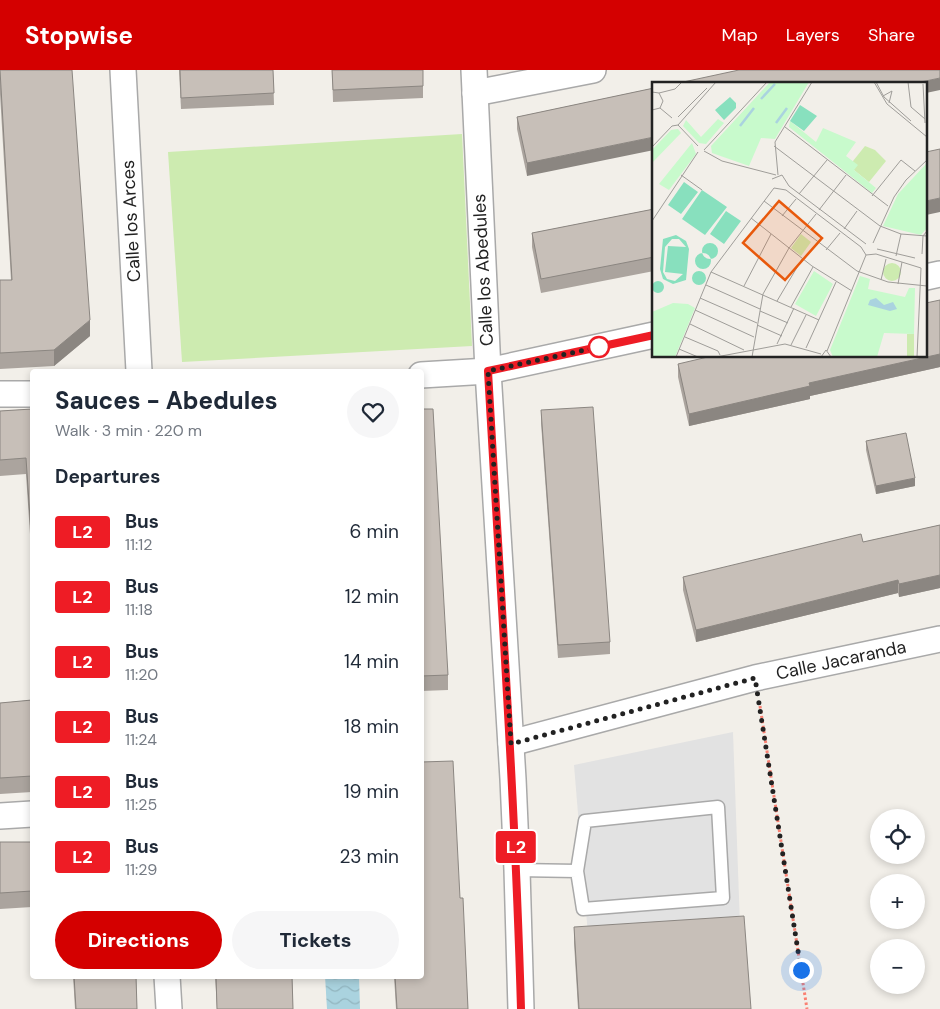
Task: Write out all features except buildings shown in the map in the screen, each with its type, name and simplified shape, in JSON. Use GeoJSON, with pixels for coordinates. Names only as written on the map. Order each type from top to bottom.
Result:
{"type":"FeatureCollection","features":[{"type":"Feature","properties":{"kind":"street","name":"Calle los Arces"},"geometry":{"type":"LineString","coordinates":[[123,70],[139,369]]}},
{"type":"Feature","properties":{"kind":"street"},"geometry":{"type":"LineString","coordinates":[[475,82],[592,70]]}},
{"type":"Feature","properties":{"kind":"street","name":"Calle los Abedules"},"geometry":{"type":"LineString","coordinates":[[475,82],[488,371],[511,744],[521,1009]]}},
{"type":"Feature","properties":{"kind":"street"},"geometry":{"type":"LineString","coordinates":[[424,375],[488,371],[652,335]]}},
{"type":"Feature","properties":{"kind":"street"},"geometry":{"type":"LineString","coordinates":[[0,394],[30,394]]}},
{"type":"Feature","properties":{"kind":"street","name":"Calle Jacaranda"},"geometry":{"type":"LineString","coordinates":[[511,744],[755,678],[940,639]]}},
{"type":"Feature","properties":{"kind":"street"},"geometry":{"type":"LineString","coordinates":[[0,816],[30,814]]}},
{"type":"Feature","properties":{"kind":"street"},"geometry":{"type":"LineString","coordinates":[[167,979],[169,1009]]}},
{"type":"Feature","properties":{"kind":"lane"},"geometry":{"type":"LineString","coordinates":[[718,808],[723,898],[583,909],[577,871],[585,821],[718,808]]}},
{"type":"Feature","properties":{"kind":"lane"},"geometry":{"type":"LineString","coordinates":[[517,870],[577,871]]}},
{"type":"Feature","properties":{"kind":"path"},"geometry":{"type":"LineString","coordinates":[[755,678],[807,1009]]}},
{"type":"Feature","properties":{"kind":"green space"},"geometry":{"type":"Polygon","coordinates":[[[462,134],[472,346],[182,362],[168,152],[462,134]]]}},
{"type":"Feature","properties":{"kind":"shaded area"},"geometry":{"type":"Polygon","coordinates":[[[733,732],[740,925],[588,935],[574,765],[733,732]]]}},
{"type":"Feature","properties":{"kind":"water"},"geometry":{"type":"Polygon","coordinates":[[[325,979],[359,979],[360,1009],[327,1009],[325,979]]]}},
{"type":"Feature","properties":{"kind":"bus line","name":"L2"},"geometry":{"type":"LineString","coordinates":[[521,1009],[513,780],[488,371],[652,335]]}},
{"type":"Feature","properties":{"kind":"route"},"geometry":{"type":"LineString","coordinates":[[599,347],[488,371],[511,744],[755,678],[801,970]]}}]}
